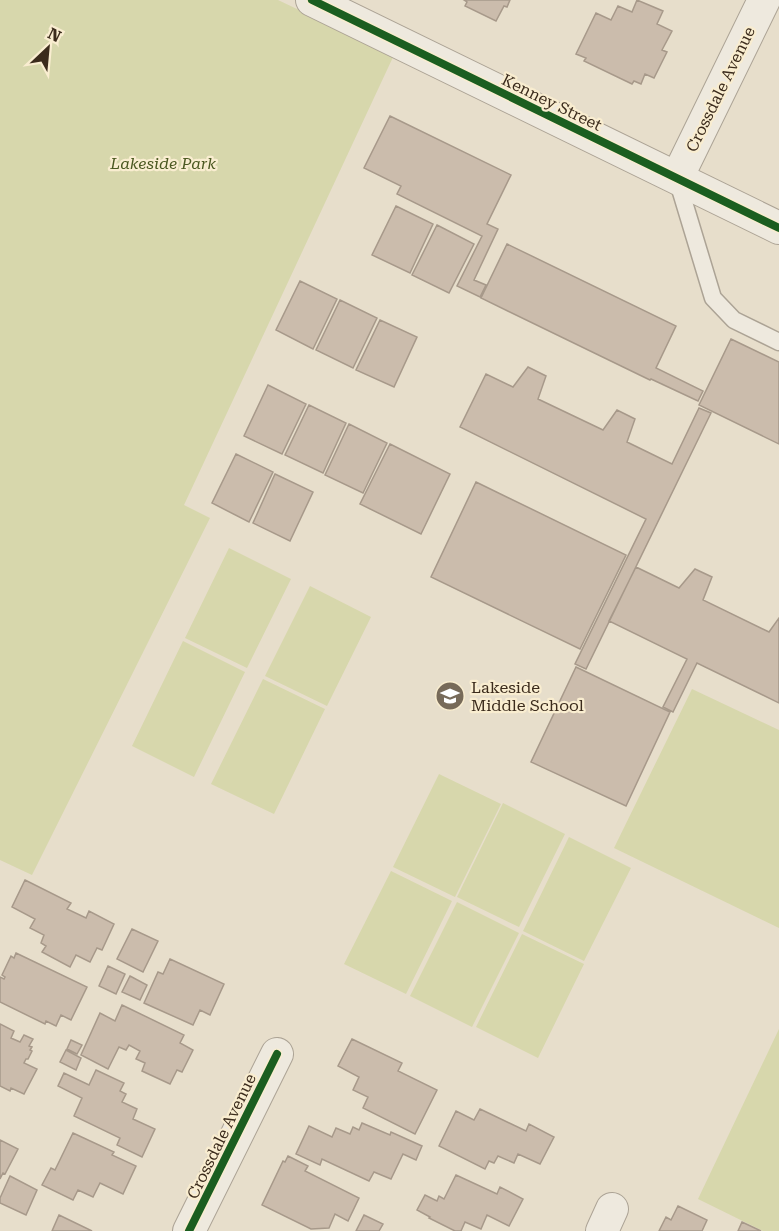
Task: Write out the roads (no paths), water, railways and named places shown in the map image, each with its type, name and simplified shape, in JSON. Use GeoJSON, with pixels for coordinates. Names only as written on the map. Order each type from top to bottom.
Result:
{"type":"FeatureCollection","features":[{"type":"Feature","properties":{"kind":"street","name":"Kenney Street"},"geometry":{"type":"LineString","coordinates":[[312,0],[359,10],[676,178],[779,228]]}},
{"type":"Feature","properties":{"kind":"street","name":"Crossdale Avenue"},"geometry":{"type":"LineString","coordinates":[[676,178],[764,0]]}},
{"type":"Feature","properties":{"kind":"street","name":"Crossdale Avenue"},"geometry":{"type":"LineString","coordinates":[[189,1231],[277,1054]]}},
{"type":"Feature","properties":{"kind":"lane"},"geometry":{"type":"LineString","coordinates":[[676,178],[713,298],[734,320],[779,342]]}},
{"type":"Feature","properties":{"kind":"place","name":"Lakeside Middle School"},"geometry":{"type":"Point","coordinates":[450,696]}},
{"type":"Feature","properties":{"kind":"park label","name":"Lakeside Park"},"geometry":{"type":"Point","coordinates":[163,163]}}]}
